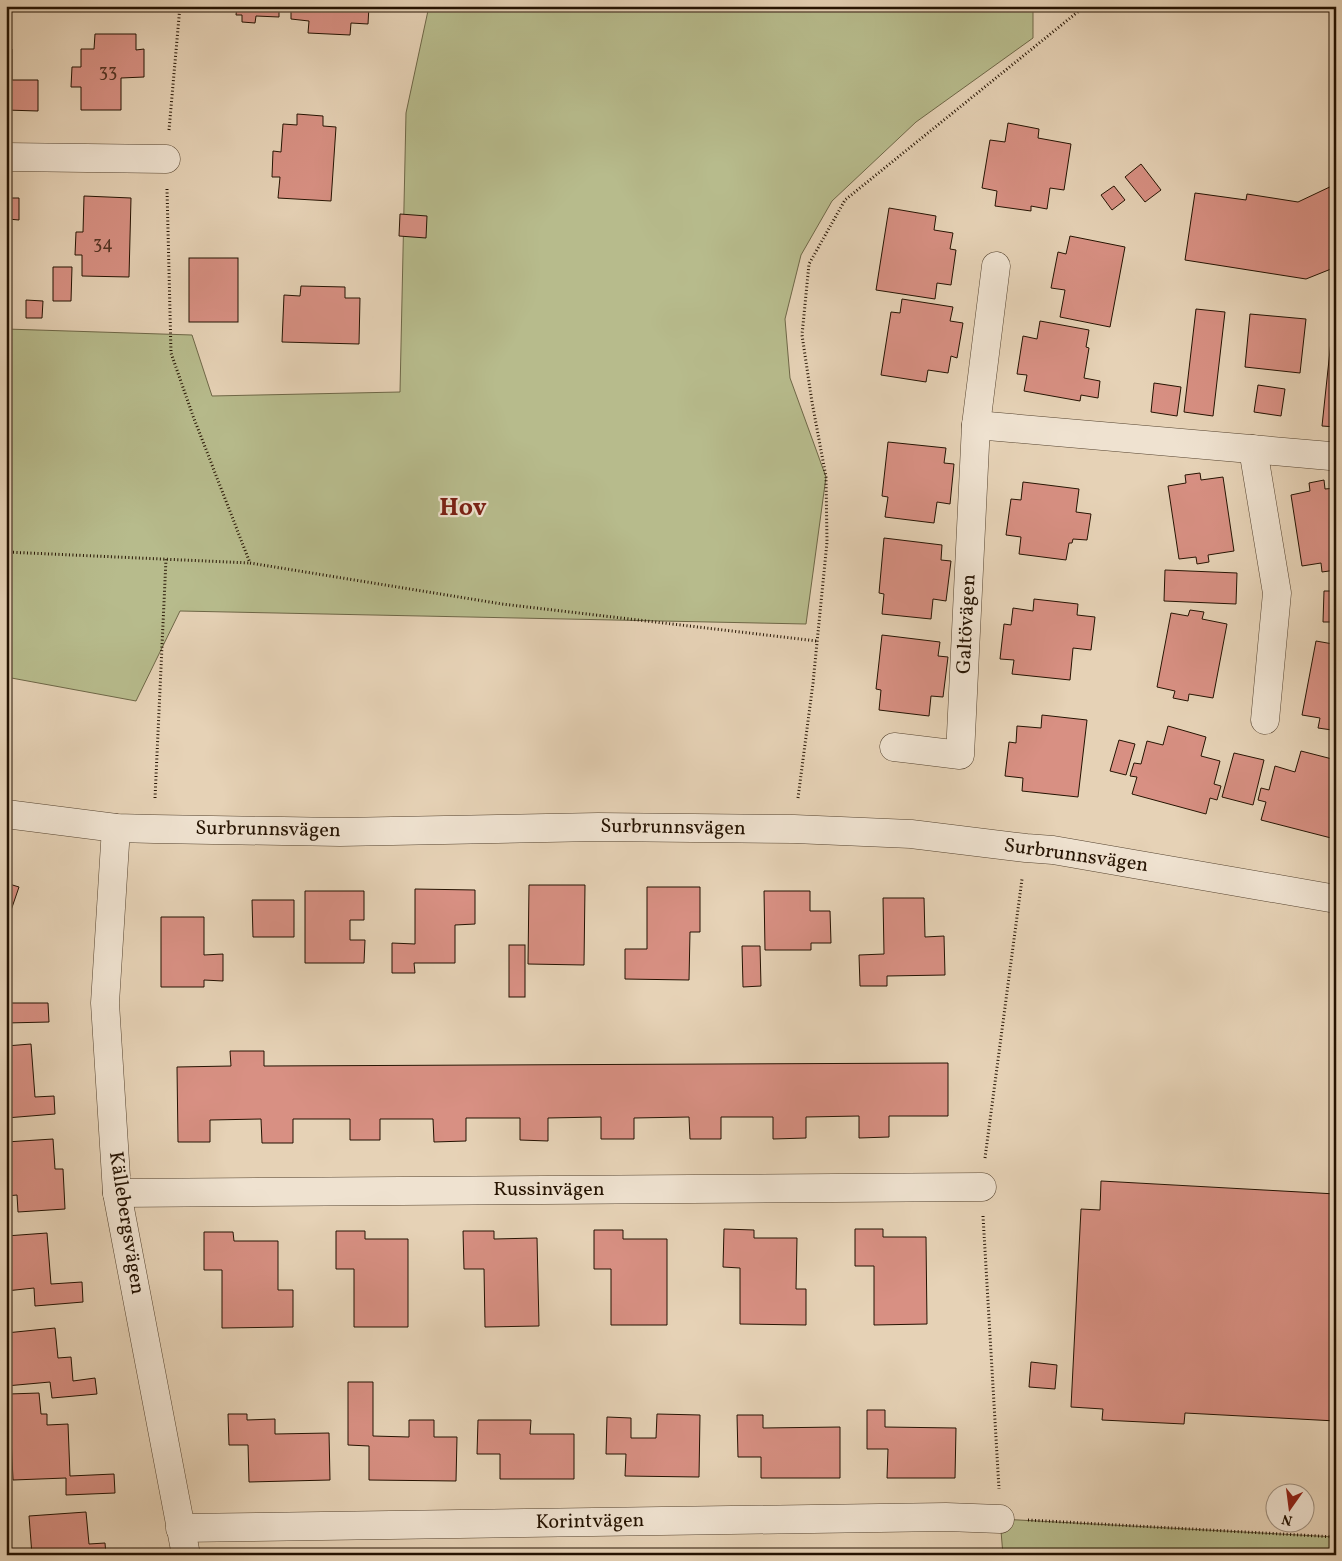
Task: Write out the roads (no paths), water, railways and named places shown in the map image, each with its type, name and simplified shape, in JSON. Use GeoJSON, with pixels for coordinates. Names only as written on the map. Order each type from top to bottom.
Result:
{"type":"FeatureCollection","features":[{"type":"Feature","properties":{"kind":"street"},"geometry":{"type":"LineString","coordinates":[[6,157],[166,159]]}},
{"type":"Feature","properties":{"kind":"street","name":"Galtövägen"},"geometry":{"type":"LineString","coordinates":[[894,747],[960,755],[976,425],[996,266]]}},
{"type":"Feature","properties":{"kind":"street"},"geometry":{"type":"LineString","coordinates":[[976,425],[1336,455]]}},
{"type":"Feature","properties":{"kind":"street"},"geometry":{"type":"LineString","coordinates":[[1253,449],[1277,593],[1265,720]]}},
{"type":"Feature","properties":{"kind":"street","name":"Surbrunnsvägen"},"geometry":{"type":"LineString","coordinates":[[6,814],[116,828],[154,829],[340,832],[598,827],[794,829],[912,834],[1053,850],[1336,899]]}},
{"type":"Feature","properties":{"kind":"street","name":"Källebergsvägen"},"geometry":{"type":"LineString","coordinates":[[116,828],[105,1003],[117,1193],[186,1555]]}},
{"type":"Feature","properties":{"kind":"street","name":"Russinvägen"},"geometry":{"type":"LineString","coordinates":[[117,1193],[982,1187]]}},
{"type":"Feature","properties":{"kind":"street","name":"Korintvägen"},"geometry":{"type":"LineString","coordinates":[[180,1528],[946,1517],[1000,1519]]}},
{"type":"Feature","properties":{"kind":"district","name":"Hov"},"geometry":{"type":"Point","coordinates":[463,508]}}]}
